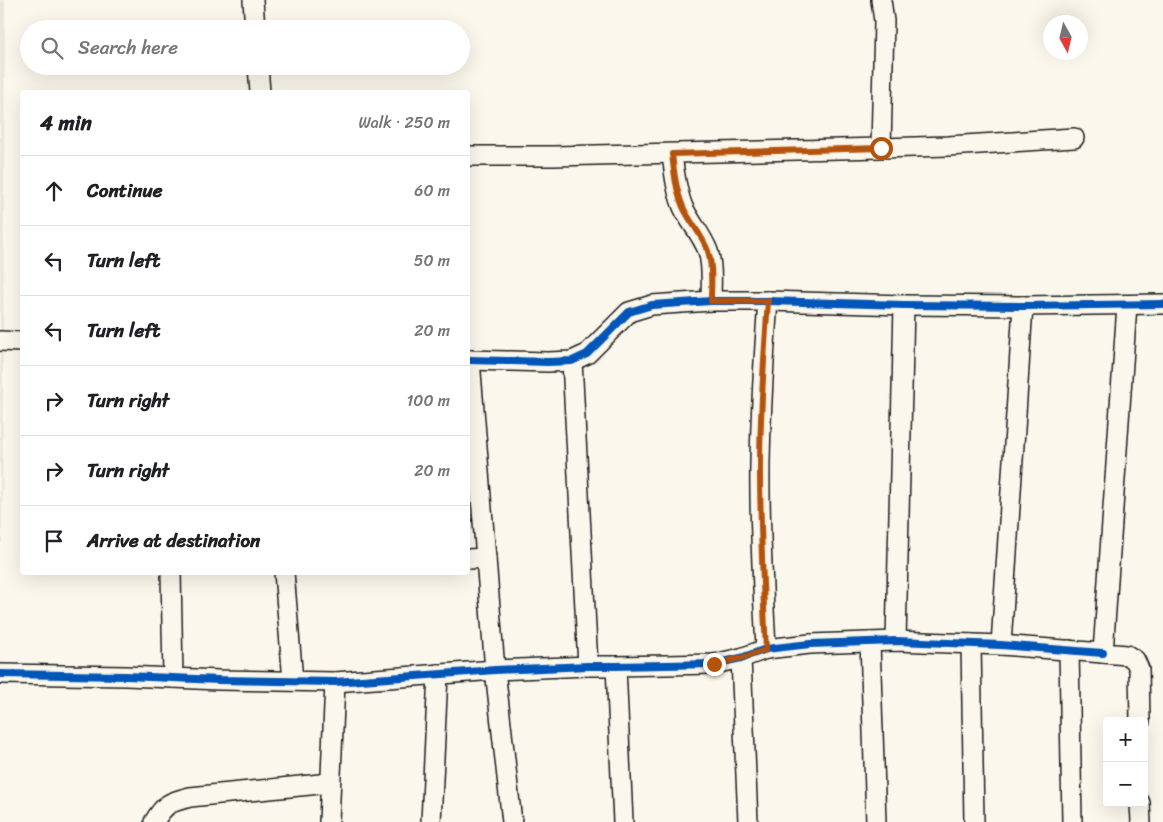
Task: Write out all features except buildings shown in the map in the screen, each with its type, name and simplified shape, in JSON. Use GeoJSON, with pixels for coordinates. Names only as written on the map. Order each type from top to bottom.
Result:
{"type":"FeatureCollection","features":[{"type":"Feature","properties":{"kind":"street"},"geometry":{"type":"LineString","coordinates":[[253,0],[254,20]]}},
{"type":"Feature","properties":{"kind":"street"},"geometry":{"type":"LineString","coordinates":[[881,0],[884,21],[881,148]]}},
{"type":"Feature","properties":{"kind":"street"},"geometry":{"type":"LineString","coordinates":[[259,75],[260,90]]}},
{"type":"Feature","properties":{"kind":"street"},"geometry":{"type":"LineString","coordinates":[[470,156],[672,154],[881,148],[1074,138]]}},
{"type":"Feature","properties":{"kind":"street"},"geometry":{"type":"LineString","coordinates":[[672,154],[677,189],[683,207],[702,238],[708,252],[711,301]]}},
{"type":"Feature","properties":{"kind":"street"},"geometry":{"type":"LineString","coordinates":[[470,360],[572,361],[587,354],[629,312],[652,305],[711,301],[1023,306],[1163,304]]}},
{"type":"Feature","properties":{"kind":"street"},"geometry":{"type":"LineString","coordinates":[[766,650],[761,545],[760,464],[768,301]]}},
{"type":"Feature","properties":{"kind":"street"},"geometry":{"type":"LineString","coordinates":[[896,641],[904,305]]}},
{"type":"Feature","properties":{"kind":"street"},"geometry":{"type":"LineString","coordinates":[[1103,653],[1127,305]]}},
{"type":"Feature","properties":{"kind":"street"},"geometry":{"type":"LineString","coordinates":[[1001,645],[1023,306]]}},
{"type":"Feature","properties":{"kind":"street"},"geometry":{"type":"LineString","coordinates":[[0,341],[20,342]]}},
{"type":"Feature","properties":{"kind":"street"},"geometry":{"type":"LineString","coordinates":[[572,361],[588,666]]}},
{"type":"Feature","properties":{"kind":"street"},"geometry":{"type":"LineString","coordinates":[[470,372],[495,670],[512,822]]}},
{"type":"Feature","properties":{"kind":"street"},"geometry":{"type":"LineString","coordinates":[[470,559],[486,558]]}},
{"type":"Feature","properties":{"kind":"street"},"geometry":{"type":"LineString","coordinates":[[171,575],[173,678]]}},
{"type":"Feature","properties":{"kind":"street"},"geometry":{"type":"LineString","coordinates":[[284,575],[293,681]]}},
{"type":"Feature","properties":{"kind":"street"},"geometry":{"type":"LineString","coordinates":[[0,674],[335,682],[495,670],[714,664],[766,650],[810,644],[896,641],[1001,645],[1127,655],[1135,660],[1139,669],[1140,717]]}},
{"type":"Feature","properties":{"kind":"street"},"geometry":{"type":"LineString","coordinates":[[870,642],[876,822]]}},
{"type":"Feature","properties":{"kind":"street"},"geometry":{"type":"LineString","coordinates":[[971,644],[974,822]]}},
{"type":"Feature","properties":{"kind":"street"},"geometry":{"type":"LineString","coordinates":[[1069,650],[1072,822]]}},
{"type":"Feature","properties":{"kind":"street"},"geometry":{"type":"LineString","coordinates":[[741,658],[748,822]]}},
{"type":"Feature","properties":{"kind":"street"},"geometry":{"type":"LineString","coordinates":[[616,666],[623,822]]}},
{"type":"Feature","properties":{"kind":"street"},"geometry":{"type":"LineString","coordinates":[[431,822],[438,674]]}},
{"type":"Feature","properties":{"kind":"street"},"geometry":{"type":"LineString","coordinates":[[329,822],[335,682]]}},
{"type":"Feature","properties":{"kind":"street"},"geometry":{"type":"LineString","coordinates":[[154,822],[161,810],[172,802],[190,797],[330,783]]}},
{"type":"Feature","properties":{"kind":"street"},"geometry":{"type":"LineString","coordinates":[[1140,807],[1141,822]]}},
{"type":"Feature","properties":{"kind":"shaded area"},"geometry":{"type":"Polygon","coordinates":[[[0,0],[5,0],[2,542],[0,542],[0,0]]]}},
{"type":"Feature","properties":{"kind":"cycle path"},"geometry":{"type":"LineString","coordinates":[[470,360],[572,361],[587,354],[629,312],[652,305],[711,301],[1023,306],[1163,304]]}},
{"type":"Feature","properties":{"kind":"cycle path"},"geometry":{"type":"LineString","coordinates":[[0,674],[335,682],[495,670],[714,664],[741,658],[766,649],[810,644],[896,641],[1001,645],[1103,653]]}},
{"type":"Feature","properties":{"kind":"route"},"geometry":{"type":"LineString","coordinates":[[714,664],[766,650],[761,545],[760,464],[768,301],[711,301],[708,252],[702,238],[683,207],[677,189],[672,154],[881,148]]}}]}
